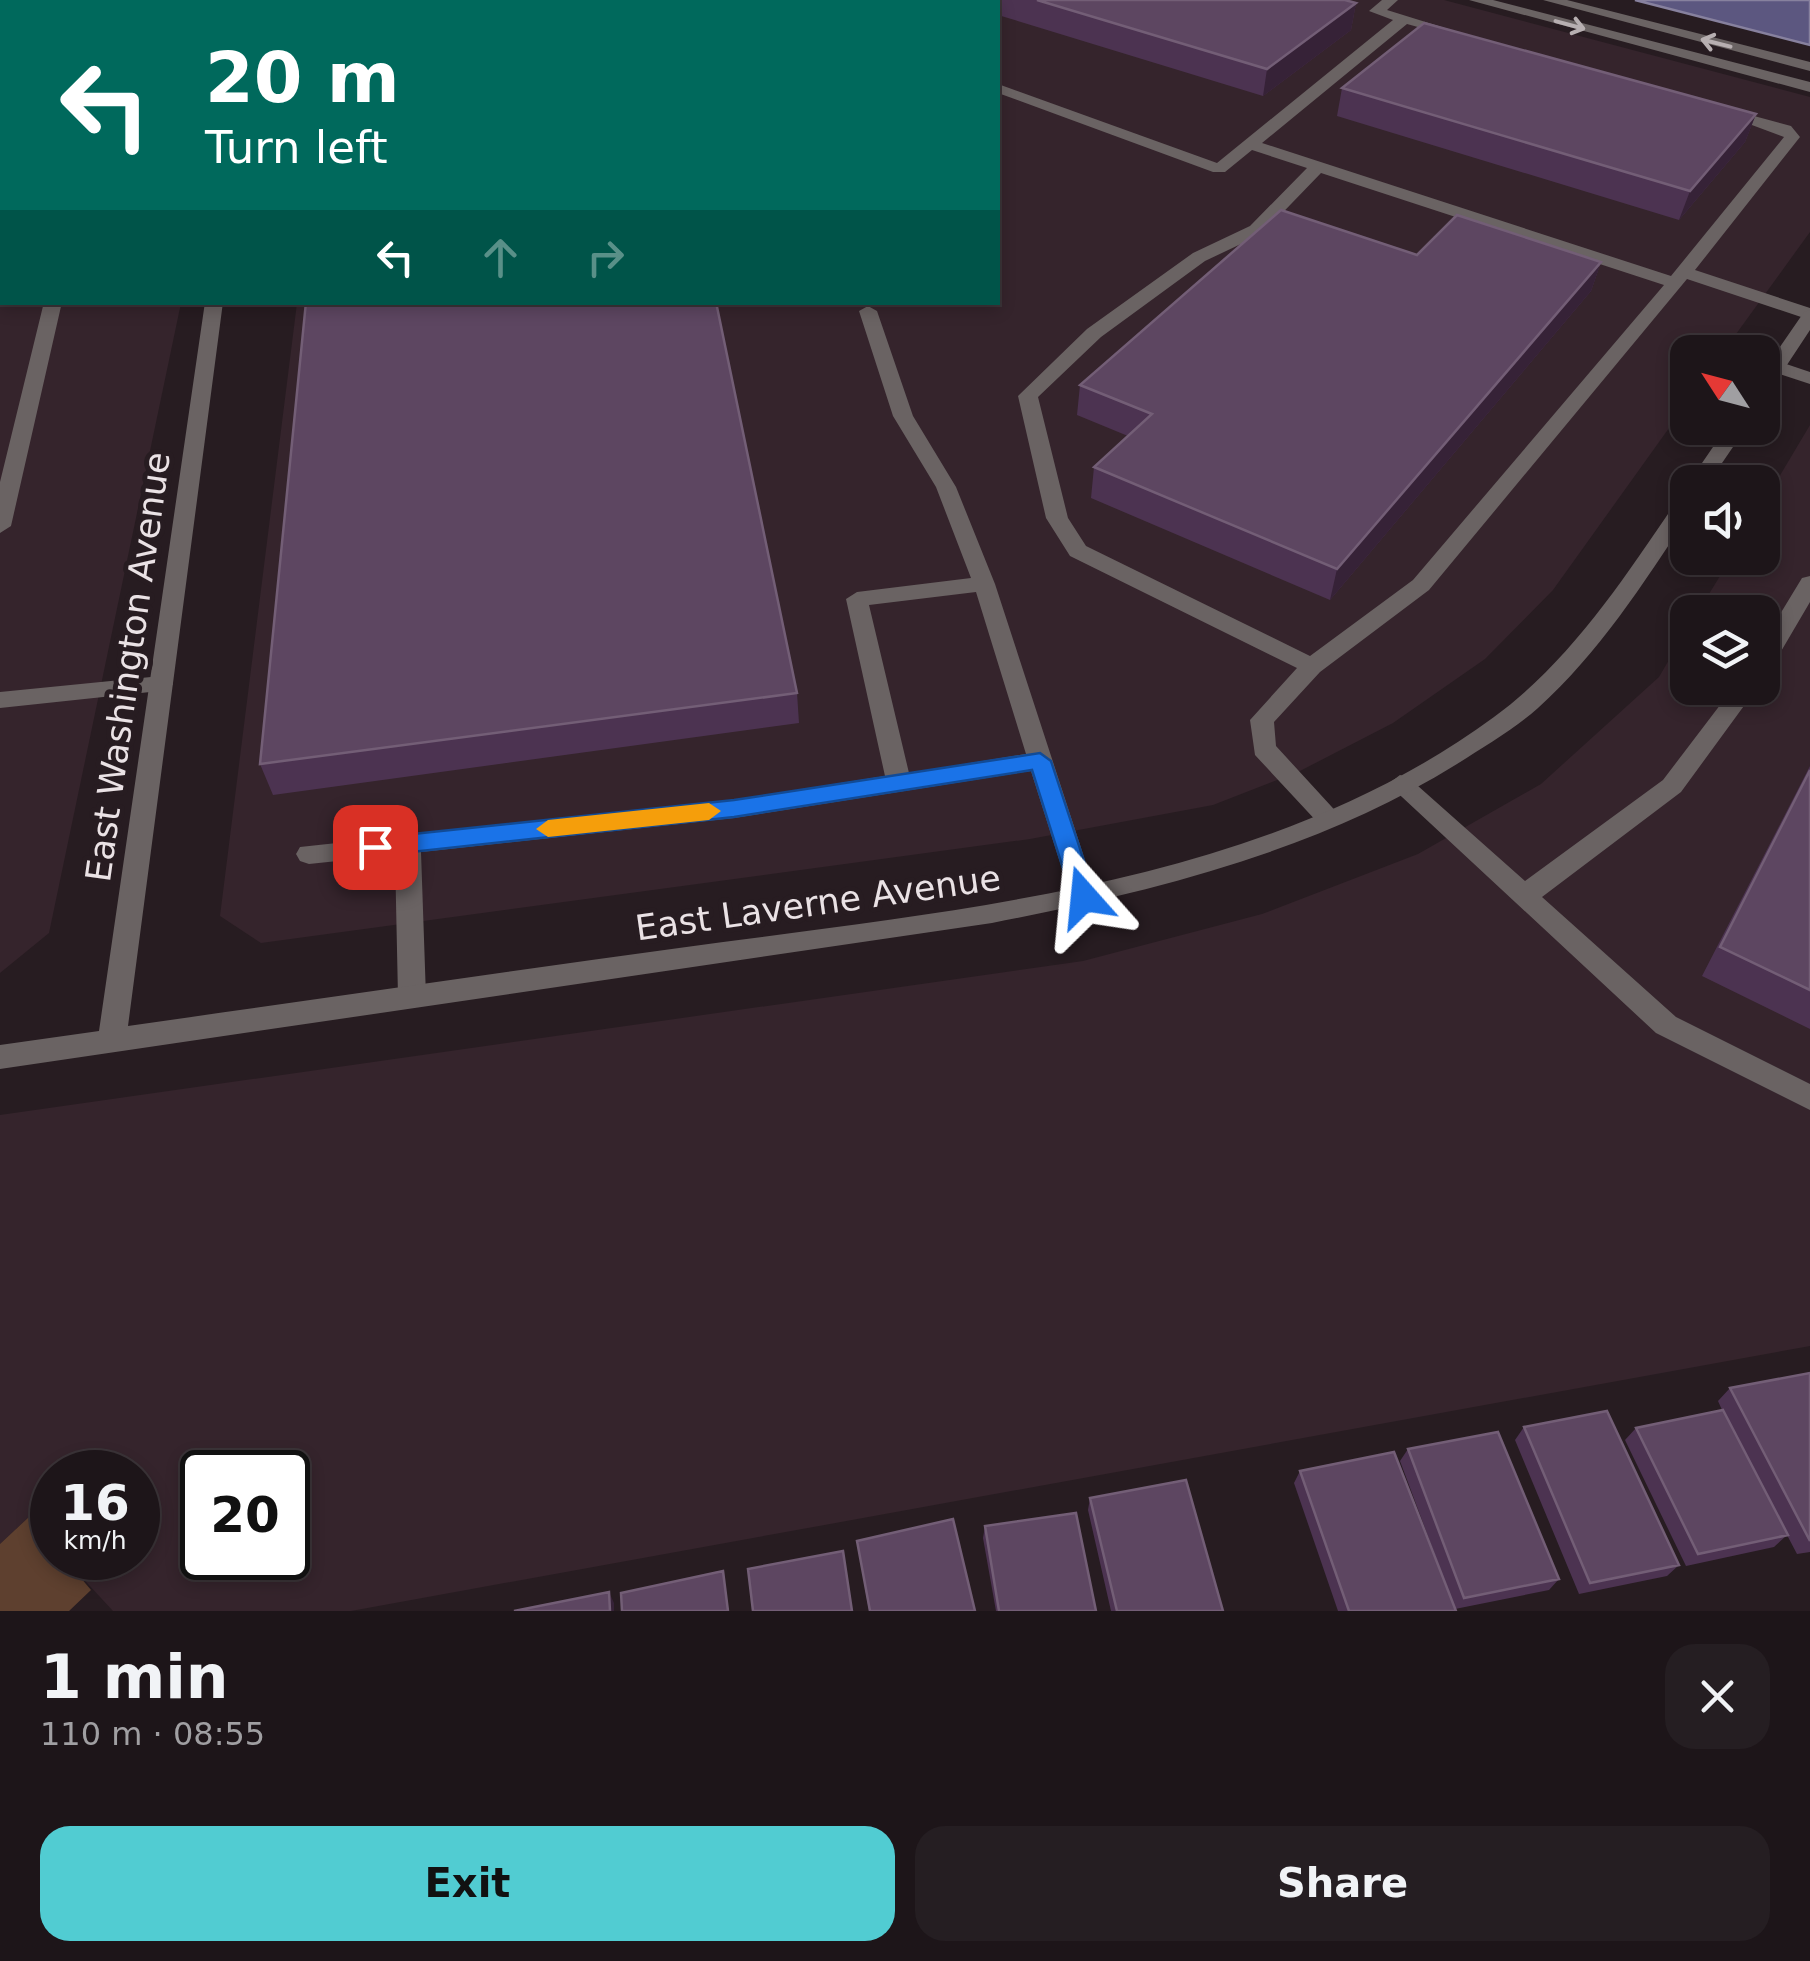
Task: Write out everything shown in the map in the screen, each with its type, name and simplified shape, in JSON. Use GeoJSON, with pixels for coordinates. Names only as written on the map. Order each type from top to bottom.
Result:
{"type":"FeatureCollection","features":[{"type":"Feature","properties":{"kind":"street"},"geometry":{"type":"LineString","coordinates":[[1391,0],[1369,9],[1480,40]]}},
{"type":"Feature","properties":{"kind":"street"},"geometry":{"type":"LineString","coordinates":[[1476,0],[1810,87]]}},
{"type":"Feature","properties":{"kind":"street"},"geometry":{"type":"LineString","coordinates":[[1550,0],[1810,67]]}},
{"type":"Feature","properties":{"kind":"street"},"geometry":{"type":"LineString","coordinates":[[1000,89],[1218,169],[1404,19]]}},
{"type":"Feature","properties":{"kind":"street"},"geometry":{"type":"LineString","coordinates":[[1328,818],[1264,749],[1262,720],[1312,666],[1421,585],[1680,278],[1792,137],[1785,129],[1705,104]]}},
{"type":"Feature","properties":{"kind":"street"},"geometry":{"type":"LineString","coordinates":[[1250,144],[1810,315],[1780,362]]}},
{"type":"Feature","properties":{"kind":"street"},"geometry":{"type":"LineString","coordinates":[[1312,666],[1078,551],[1057,518],[1028,396],[1094,333],[1199,258],[1256,230],[1318,166]]}},
{"type":"Feature","properties":{"kind":"street"},"geometry":{"type":"LineString","coordinates":[[0,526],[52,305]]}},
{"type":"Feature","properties":{"kind":"street","name":"East Washington Avenue"},"geometry":{"type":"LineString","coordinates":[[112,1040],[214,305]]}},
{"type":"Feature","properties":{"kind":"street"},"geometry":{"type":"LineString","coordinates":[[868,311],[903,416],[946,487],[984,584],[1084,897]]}},
{"type":"Feature","properties":{"kind":"street"},"geometry":{"type":"LineString","coordinates":[[1780,368],[1810,378]]}},
{"type":"Feature","properties":{"kind":"street","name":"East Laverne Avenue"},"geometry":{"type":"LineString","coordinates":[[0,1057],[1084,897],[1213,862],[1328,818],[1400,784],[1500,726],[1560,672],[1607,620],[1670,527]]}},
{"type":"Feature","properties":{"kind":"street"},"geometry":{"type":"LineString","coordinates":[[1780,634],[1810,583]]}},
{"type":"Feature","properties":{"kind":"street"},"geometry":{"type":"LineString","coordinates":[[900,783],[858,599],[984,584]]}},
{"type":"Feature","properties":{"kind":"street"},"geometry":{"type":"LineString","coordinates":[[0,700],[161,684]]}},
{"type":"Feature","properties":{"kind":"street"},"geometry":{"type":"LineString","coordinates":[[1524,896],[1672,786],[1732,705]]}},
{"type":"Feature","properties":{"kind":"street"},"geometry":{"type":"LineString","coordinates":[[308,854],[734,809],[1040,761]]}},
{"type":"Feature","properties":{"kind":"street"},"geometry":{"type":"LineString","coordinates":[[1400,784],[1666,1025],[1810,1098]]}},
{"type":"Feature","properties":{"kind":"street"},"geometry":{"type":"LineString","coordinates":[[408,843],[412,997]]}},
{"type":"Feature","properties":{"kind":"shaded area"},"geometry":{"type":"Polygon","coordinates":[[[1000,0],[1444,0],[1810,97],[1810,232],[1735,335],[1670,335],[1670,427],[1553,590],[1485,659],[1393,723],[1298,772],[1213,805],[1030,839],[261,943],[220,916],[297,305],[1000,305],[1000,0]]]}},
{"type":"Feature","properties":{"kind":"shaded area"},"geometry":{"type":"Polygon","coordinates":[[[1635,0],[1810,0],[1810,45],[1635,0]]]}},
{"type":"Feature","properties":{"kind":"shaded area"},"geometry":{"type":"Polygon","coordinates":[[[0,305],[181,305],[49,933],[0,973],[0,305]]]}},
{"type":"Feature","properties":{"kind":"shaded area"},"geometry":{"type":"Polygon","coordinates":[[[1810,425],[1810,1346],[351,1611],[113,1611],[84,1580],[160,1580],[160,1450],[30,1450],[30,1518],[0,1544],[0,1115],[1083,961],[1262,914],[1418,854],[1541,784],[1659,677],[1670,658],[1670,705],[1780,705],[1780,595],[1708,595],[1721,575],[1780,575],[1780,475],[1810,425]]]}},
{"type":"Feature","properties":{"kind":"shaded area"},"geometry":{"type":"Polygon","coordinates":[[[30,1516],[30,1580],[83,1580],[91,1590],[69,1611],[0,1611],[0,1544],[30,1516]]]}},
{"type":"Feature","properties":{"kind":"building"},"geometry":{"type":"Polygon","coordinates":[[[1037,0],[1345,0],[1356,3],[1267,69],[1037,0]]]}},
{"type":"Feature","properties":{"kind":"building"},"geometry":{"type":"Polygon","coordinates":[[[1424,23],[1756,114],[1690,191],[1342,88],[1424,23]]]}},
{"type":"Feature","properties":{"kind":"building"},"geometry":{"type":"Polygon","coordinates":[[[1281,210],[1417,255],[1457,215],[1601,262],[1337,569],[1094,467],[1152,414],[1080,385],[1281,210]]]}},
{"type":"Feature","properties":{"kind":"building"},"geometry":{"type":"Polygon","coordinates":[[[306,305],[717,305],[797,693],[260,764],[306,305]]]}},
{"type":"Feature","properties":{"kind":"building"},"geometry":{"type":"Polygon","coordinates":[[[1810,770],[1810,990],[1720,947],[1810,770]]]}},
{"type":"Feature","properties":{"kind":"building"},"geometry":{"type":"Polygon","coordinates":[[[1810,1373],[1810,1541],[1730,1388],[1810,1373]]]}},
{"type":"Feature","properties":{"kind":"building"},"geometry":{"type":"Polygon","coordinates":[[[1723,1410],[1788,1535],[1698,1554],[1636,1428],[1723,1410]]]}},
{"type":"Feature","properties":{"kind":"building"},"geometry":{"type":"Polygon","coordinates":[[[1607,1411],[1679,1565],[1590,1583],[1524,1427],[1607,1411]]]}},
{"type":"Feature","properties":{"kind":"building"},"geometry":{"type":"Polygon","coordinates":[[[1498,1432],[1559,1579],[1464,1598],[1408,1449],[1498,1432]]]}},
{"type":"Feature","properties":{"kind":"building"},"geometry":{"type":"Polygon","coordinates":[[[1394,1452],[1456,1611],[1349,1611],[1300,1471],[1394,1452]]]}},
{"type":"Feature","properties":{"kind":"building"},"geometry":{"type":"Polygon","coordinates":[[[1186,1480],[1223,1611],[1117,1611],[1090,1498],[1186,1480]]]}},
{"type":"Feature","properties":{"kind":"building"},"geometry":{"type":"Polygon","coordinates":[[[1076,1513],[1096,1611],[999,1611],[985,1526],[1076,1513]]]}},
{"type":"Feature","properties":{"kind":"building"},"geometry":{"type":"Polygon","coordinates":[[[953,1519],[975,1611],[870,1611],[857,1541],[953,1519]]]}},
{"type":"Feature","properties":{"kind":"building"},"geometry":{"type":"Polygon","coordinates":[[[843,1551],[852,1611],[753,1611],[748,1569],[843,1551]]]}},
{"type":"Feature","properties":{"kind":"building"},"geometry":{"type":"Polygon","coordinates":[[[723,1571],[728,1611],[622,1611],[621,1593],[723,1571]]]}},
{"type":"Feature","properties":{"kind":"building"},"geometry":{"type":"Polygon","coordinates":[[[609,1592],[610,1611],[514,1611],[609,1592]]]}},
{"type":"Feature","properties":{"kind":"slow traffic"},"geometry":{"type":"LineString","coordinates":[[548,829],[709,811]]}},
{"type":"Feature","properties":{"kind":"route"},"geometry":{"type":"LineString","coordinates":[[375,847],[734,809],[1040,761],[1084,897]]}}]}
